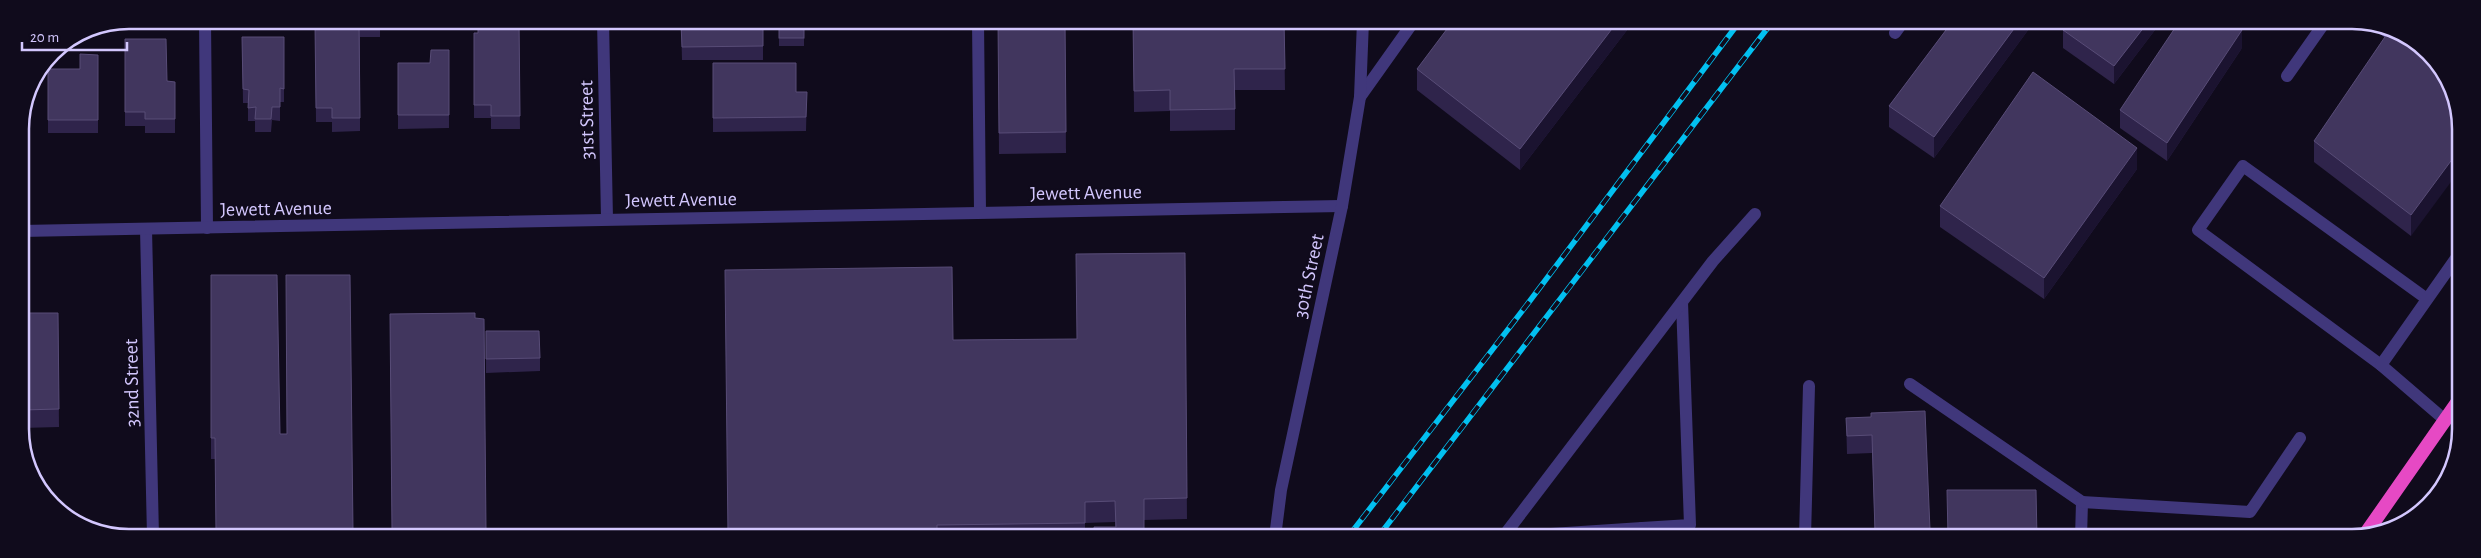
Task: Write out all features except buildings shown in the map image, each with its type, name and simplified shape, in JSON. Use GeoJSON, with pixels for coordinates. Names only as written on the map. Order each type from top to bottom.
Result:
{"type":"FeatureCollection","features":[{"type":"Feature","properties":{"kind":"highway"},"geometry":{"type":"LineString","coordinates":[[2370,527],[2452,410]]}},
{"type":"Feature","properties":{"kind":"street"},"geometry":{"type":"LineString","coordinates":[[205,29],[207,228]]}},
{"type":"Feature","properties":{"kind":"street","name":"31st Street"},"geometry":{"type":"LineString","coordinates":[[603,29],[607,219]]}},
{"type":"Feature","properties":{"kind":"street"},"geometry":{"type":"LineString","coordinates":[[978,29],[980,212]]}},
{"type":"Feature","properties":{"kind":"street","name":"30th Street"},"geometry":{"type":"LineString","coordinates":[[1276,529],[1281,490],[1342,206],[1360,97],[1363,29]]}},
{"type":"Feature","properties":{"kind":"street"},"geometry":{"type":"LineString","coordinates":[[1360,97],[1408,29]]}},
{"type":"Feature","properties":{"kind":"street"},"geometry":{"type":"LineString","coordinates":[[1894,33],[1897,29]]}},
{"type":"Feature","properties":{"kind":"street"},"geometry":{"type":"LineString","coordinates":[[2287,76],[2320,29]]}},
{"type":"Feature","properties":{"kind":"street"},"geometry":{"type":"LineString","coordinates":[[2401,41],[2410,48]]}},
{"type":"Feature","properties":{"kind":"street"},"geometry":{"type":"LineString","coordinates":[[2428,299],[2243,166],[2198,230],[2381,365],[2445,420]]}},
{"type":"Feature","properties":{"kind":"street","name":"Jewett Avenue"},"geometry":{"type":"LineString","coordinates":[[29,231],[1342,206]]}},
{"type":"Feature","properties":{"kind":"street"},"geometry":{"type":"LineString","coordinates":[[1509,529],[1682,302],[1755,214]]}},
{"type":"Feature","properties":{"kind":"street","name":"32nd Street"},"geometry":{"type":"LineString","coordinates":[[146,229],[153,529]]}},
{"type":"Feature","properties":{"kind":"street"},"geometry":{"type":"LineString","coordinates":[[2381,365],[2452,264]]}},
{"type":"Feature","properties":{"kind":"street"},"geometry":{"type":"LineString","coordinates":[[1666,529],[1690,525],[1682,302]]}},
{"type":"Feature","properties":{"kind":"street"},"geometry":{"type":"LineString","coordinates":[[1910,384],[2082,502],[2250,512],[2300,438]]}},
{"type":"Feature","properties":{"kind":"street"},"geometry":{"type":"LineString","coordinates":[[1805,529],[1809,386]]}},
{"type":"Feature","properties":{"kind":"street"},"geometry":{"type":"LineString","coordinates":[[2081,529],[2082,502]]}},
{"type":"Feature","properties":{"kind":"railway"},"geometry":{"type":"LineString","coordinates":[[1354,529],[1529,302],[1734,29]]}},
{"type":"Feature","properties":{"kind":"railway"},"geometry":{"type":"LineString","coordinates":[[1384,529],[1767,29]]}}]}
